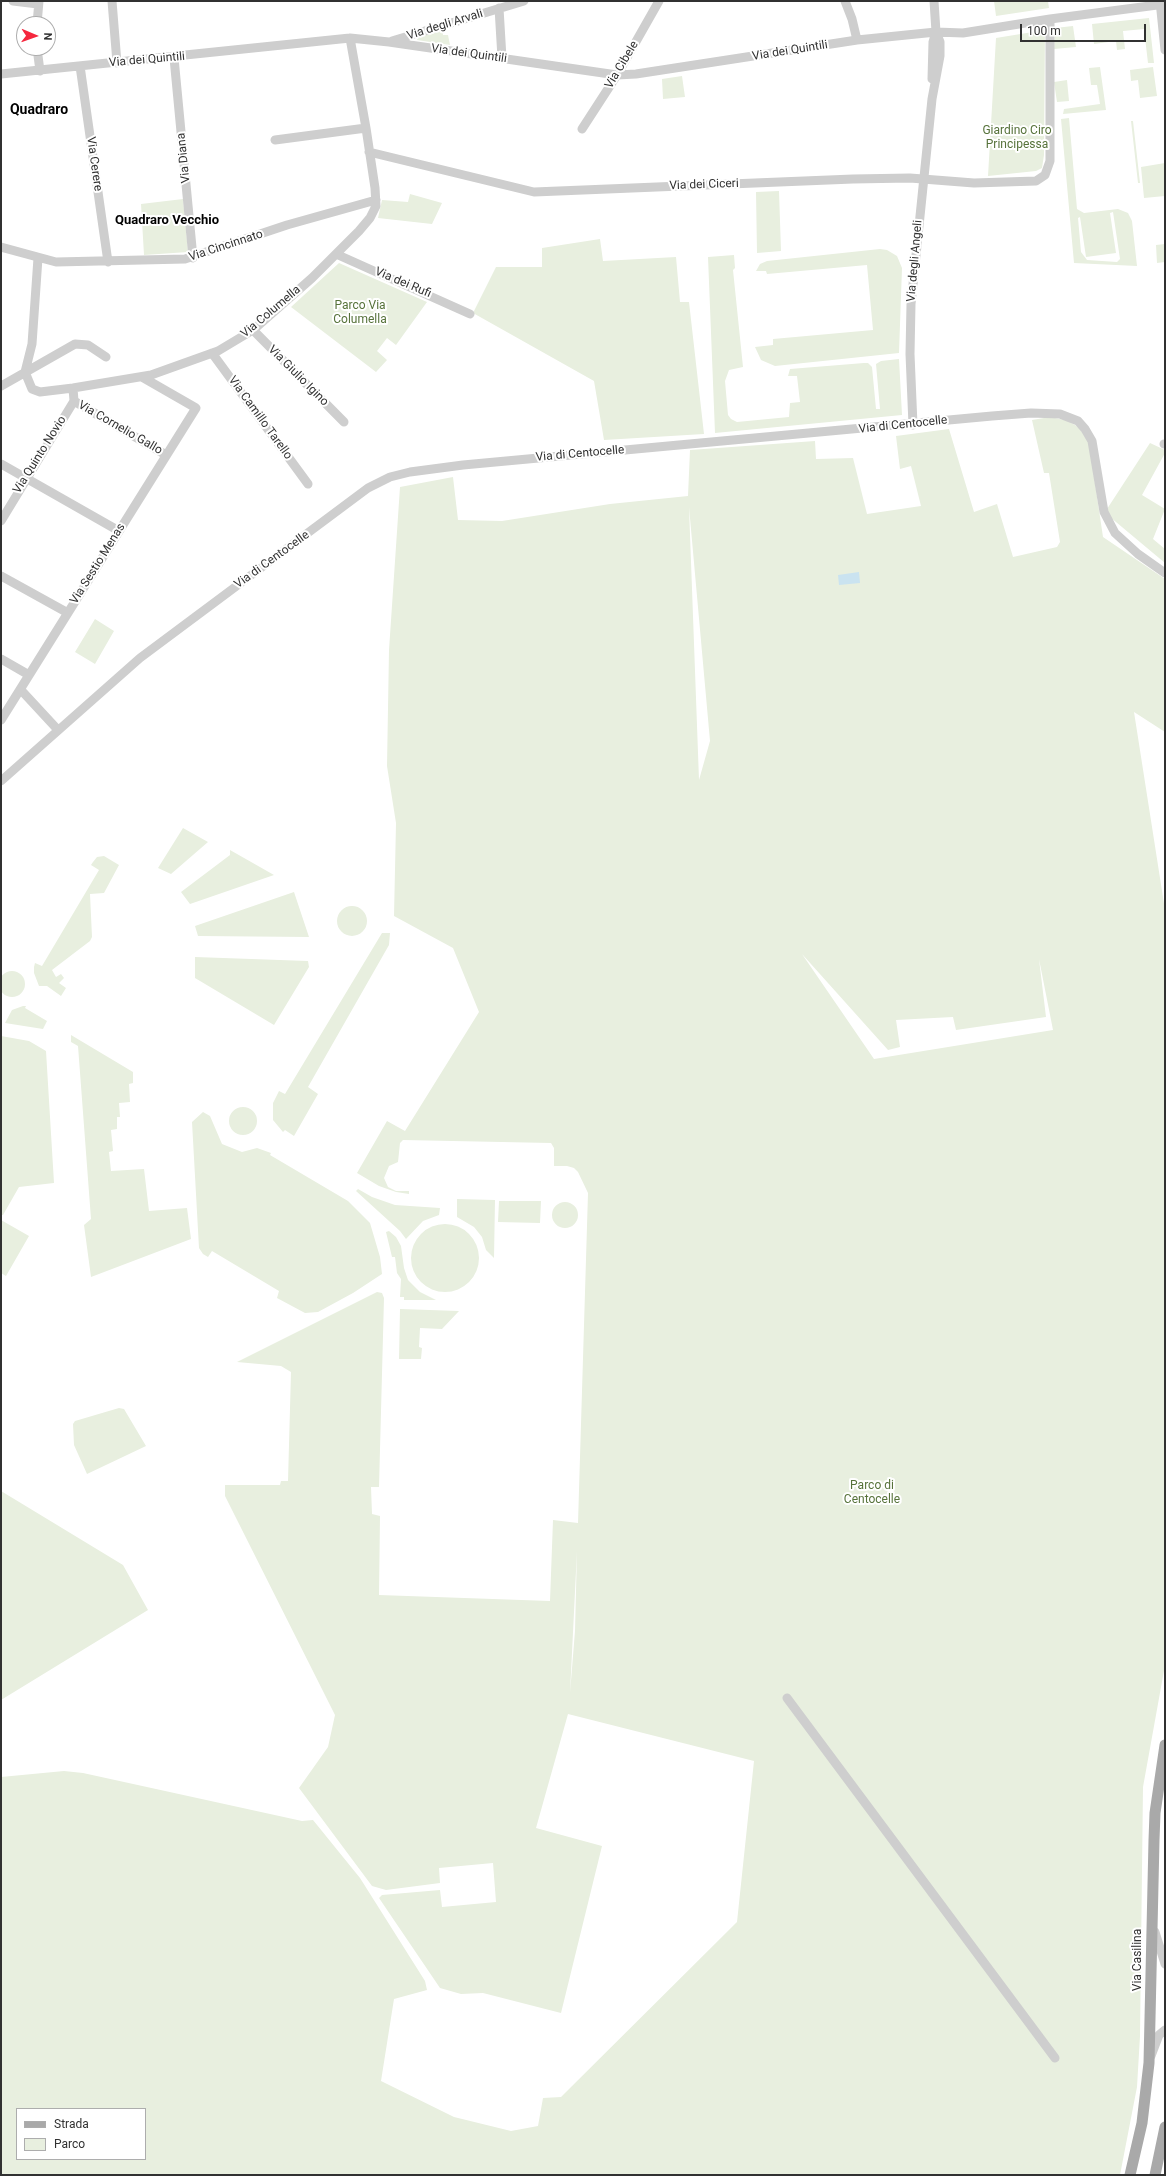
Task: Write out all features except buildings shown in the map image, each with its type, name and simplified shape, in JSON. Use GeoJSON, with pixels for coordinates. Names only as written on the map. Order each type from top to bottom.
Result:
{"type":"FeatureCollection","features":[{"type":"Feature","properties":{"kind":"main road","name":"Via Casilina"},"geometry":{"type":"LineString","coordinates":[[1130,2175],[1142,2123],[1149,2063],[1151,1917],[1155,1812],[1165,1745]]}},
{"type":"Feature","properties":{"kind":"main road"},"geometry":{"type":"LineString","coordinates":[[1155,2175],[1165,2127]]}},
{"type":"Feature","properties":{"kind":"street"},"geometry":{"type":"LineString","coordinates":[[13,1],[38,2],[37,16]]}},
{"type":"Feature","properties":{"kind":"street"},"geometry":{"type":"LineString","coordinates":[[112,1],[117,63]]}},
{"type":"Feature","properties":{"kind":"street","name":"Via degli Arvali"},"geometry":{"type":"LineString","coordinates":[[389,42],[524,1]]}},
{"type":"Feature","properties":{"kind":"street","name":"Via Cibele"},"geometry":{"type":"LineString","coordinates":[[582,129],[617,75],[659,1]]}},
{"type":"Feature","properties":{"kind":"street"},"geometry":{"type":"LineString","coordinates":[[845,1],[852,19],[857,40]]}},
{"type":"Feature","properties":{"kind":"street","name":"Via degli Angeli"},"geometry":{"type":"LineString","coordinates":[[913,425],[910,310],[932,99],[933,42],[936,32],[934,1]]}},
{"type":"Feature","properties":{"kind":"street"},"geometry":{"type":"LineString","coordinates":[[1162,3],[1165,50]]}},
{"type":"Feature","properties":{"kind":"street","name":"Via dei Quintili"},"geometry":{"type":"LineString","coordinates":[[1,74],[174,58],[350,38],[389,42],[617,75],[636,74],[857,40],[936,32],[963,33],[1162,3]]}},
{"type":"Feature","properties":{"kind":"street"},"geometry":{"type":"LineString","coordinates":[[499,8],[502,58]]}},
{"type":"Feature","properties":{"kind":"street","name":"Via dei Ciceri"},"geometry":{"type":"LineString","coordinates":[[369,152],[534,192],[853,179],[924,179],[977,183],[1030,182],[1043,177],[1048,168],[1050,156],[1050,19]]}},
{"type":"Feature","properties":{"kind":"street","name":"Via Columella"},"geometry":{"type":"LineString","coordinates":[[25,372],[32,389],[73,388],[142,377],[212,353],[253,330],[336,254],[370,218],[376,206],[366,128],[350,38]]}},
{"type":"Feature","properties":{"kind":"street"},"geometry":{"type":"LineString","coordinates":[[39,56],[40,70]]}},
{"type":"Feature","properties":{"kind":"street","name":"Via Diana"},"geometry":{"type":"LineString","coordinates":[[174,58],[193,258]]}},
{"type":"Feature","properties":{"kind":"street","name":"Via Cerere"},"geometry":{"type":"LineString","coordinates":[[80,66],[108,262]]}},
{"type":"Feature","properties":{"kind":"street"},"geometry":{"type":"LineString","coordinates":[[275,140],[366,128]]}},
{"type":"Feature","properties":{"kind":"street","name":"Via Cincinnato"},"geometry":{"type":"LineString","coordinates":[[1,247],[56,262],[108,262],[193,258],[287,225],[376,200]]}},
{"type":"Feature","properties":{"kind":"street","name":"Via dei Rufi"},"geometry":{"type":"LineString","coordinates":[[336,254],[470,314]]}},
{"type":"Feature","properties":{"kind":"street"},"geometry":{"type":"LineString","coordinates":[[25,372],[32,344],[38,258]]}},
{"type":"Feature","properties":{"kind":"street","name":"Via Giulio Igino"},"geometry":{"type":"LineString","coordinates":[[253,330],[344,422]]}},
{"type":"Feature","properties":{"kind":"street"},"geometry":{"type":"LineString","coordinates":[[1,386],[75,344],[88,346],[106,357]]}},
{"type":"Feature","properties":{"kind":"street","name":"Via Camillo Tarello"},"geometry":{"type":"LineString","coordinates":[[212,353],[308,484]]}},
{"type":"Feature","properties":{"kind":"street","name":"Via Sestio Menas"},"geometry":{"type":"LineString","coordinates":[[2,715],[21,690],[196,408],[142,377]]}},
{"type":"Feature","properties":{"kind":"street"},"geometry":{"type":"LineString","coordinates":[[73,388],[74,401]]}},
{"type":"Feature","properties":{"kind":"street","name":"Via Cornelio Gallo"},"geometry":{"type":"LineString","coordinates":[[74,401],[166,455]]}},
{"type":"Feature","properties":{"kind":"street","name":"Via Quinto Novio"},"geometry":{"type":"LineString","coordinates":[[1,521],[74,401]]}},
{"type":"Feature","properties":{"kind":"street","name":"Via di Centocelle"},"geometry":{"type":"LineString","coordinates":[[1,781],[140,658],[362,492],[390,477],[410,472],[463,465],[913,425],[992,416],[1045,413],[1060,414],[1078,421],[1086,429],[1092,441],[1104,512],[1112,528],[1123,542],[1165,572]]}},
{"type":"Feature","properties":{"kind":"street"},"geometry":{"type":"LineString","coordinates":[[1,464],[119,531]]}},
{"type":"Feature","properties":{"kind":"street"},"geometry":{"type":"LineString","coordinates":[[1,576],[68,613]]}},
{"type":"Feature","properties":{"kind":"street"},"geometry":{"type":"LineString","coordinates":[[1,659],[29,675]]}},
{"type":"Feature","properties":{"kind":"street"},"geometry":{"type":"LineString","coordinates":[[21,690],[58,730]]}},
{"type":"Feature","properties":{"kind":"street"},"geometry":{"type":"LineString","coordinates":[[787,1698],[1055,2058]]}},
{"type":"Feature","properties":{"kind":"street"},"geometry":{"type":"LineString","coordinates":[[1151,1917],[1160,1952],[1165,1964]]}},
{"type":"Feature","properties":{"kind":"street"},"geometry":{"type":"LineString","coordinates":[[1149,2063],[1157,2038],[1160,2032],[1165,2030]]}},
{"type":"Feature","properties":{"kind":"street"},"geometry":{"type":"LineString","coordinates":[[1160,2153],[1165,2142]]}},
{"type":"Feature","properties":{"kind":"green space"},"geometry":{"type":"Polygon","coordinates":[[[994,1],[1048,1],[1049,8],[996,16],[994,1]]]}},
{"type":"Feature","properties":{"kind":"green space"},"geometry":{"type":"Polygon","coordinates":[[[1149,18],[1154,63],[1148,63],[1144,29],[1123,31],[1125,49],[1117,50],[1116,41],[1094,44],[1092,24],[1149,18]]]}},
{"type":"Feature","properties":{"kind":"green space"},"geometry":{"type":"Polygon","coordinates":[[[1073,26],[1076,47],[1054,49],[1055,28],[1073,26]]]}},
{"type":"Feature","properties":{"kind":"green space"},"geometry":{"type":"Polygon","coordinates":[[[442,29],[443,35],[448,35],[450,45],[417,40],[418,36],[442,29]]]}},
{"type":"Feature","properties":{"kind":"green space","name":"Giardino Ciro Principessa"},"geometry":{"type":"Polygon","coordinates":[[[1045,30],[1044,155],[1042,168],[1036,171],[988,176],[996,38],[1045,30]]]}},
{"type":"Feature","properties":{"kind":"green space"},"geometry":{"type":"Polygon","coordinates":[[[1100,67],[1106,110],[1063,114],[1064,109],[1100,104],[1097,85],[1091,85],[1089,68],[1100,67]]]}},
{"type":"Feature","properties":{"kind":"green space"},"geometry":{"type":"Polygon","coordinates":[[[1153,67],[1157,96],[1140,98],[1138,80],[1131,81],[1130,70],[1153,67]]]}},
{"type":"Feature","properties":{"kind":"green space"},"geometry":{"type":"Polygon","coordinates":[[[682,76],[685,97],[663,99],[662,79],[682,76]]]}},
{"type":"Feature","properties":{"kind":"green space"},"geometry":{"type":"Polygon","coordinates":[[[1067,80],[1069,101],[1057,102],[1054,82],[1067,80]]]}},
{"type":"Feature","properties":{"kind":"green space"},"geometry":{"type":"Polygon","coordinates":[[[1069,118],[1077,209],[1084,213],[1118,209],[1128,213],[1132,221],[1137,266],[1074,263],[1061,119],[1069,118]],[[1113,212],[1110,213],[1116,253],[1086,257],[1080,217],[1078,218],[1081,252],[1087,260],[1117,262],[1120,259],[1113,212]]]}},
{"type":"Feature","properties":{"kind":"green space"},"geometry":{"type":"Polygon","coordinates":[[[1131,121],[1133,121],[1140,183],[1138,183],[1131,121]]]}},
{"type":"Feature","properties":{"kind":"green space"},"geometry":{"type":"Polygon","coordinates":[[[1165,163],[1165,196],[1144,198],[1141,167],[1165,163]]]}},
{"type":"Feature","properties":{"kind":"green space"},"geometry":{"type":"Polygon","coordinates":[[[779,191],[781,251],[757,253],[756,192],[779,191]]]}},
{"type":"Feature","properties":{"kind":"green space"},"geometry":{"type":"Polygon","coordinates":[[[410,194],[442,203],[432,224],[378,218],[382,200],[408,202],[410,194]]]}},
{"type":"Feature","properties":{"kind":"green space"},"geometry":{"type":"Polygon","coordinates":[[[183,199],[188,252],[144,255],[141,204],[183,199]]]}},
{"type":"Feature","properties":{"kind":"green space"},"geometry":{"type":"Polygon","coordinates":[[[600,239],[603,261],[676,257],[680,302],[689,302],[704,434],[604,440],[594,381],[473,313],[496,267],[542,267],[542,248],[600,239]]]}},
{"type":"Feature","properties":{"kind":"green space"},"geometry":{"type":"Polygon","coordinates":[[[1165,244],[1165,262],[1157,263],[1156,245],[1165,244]]]}},
{"type":"Feature","properties":{"kind":"green space"},"geometry":{"type":"Polygon","coordinates":[[[880,249],[887,250],[897,256],[902,268],[899,353],[775,366],[761,360],[755,347],[773,345],[773,339],[873,330],[867,265],[767,274],[766,271],[756,271],[760,264],[767,261],[880,249]]]}},
{"type":"Feature","properties":{"kind":"green space"},"geometry":{"type":"Polygon","coordinates":[[[734,255],[735,268],[733,270],[743,367],[729,370],[725,381],[728,415],[731,419],[737,422],[789,417],[790,403],[800,402],[797,376],[788,376],[790,369],[864,363],[868,363],[872,367],[876,409],[880,409],[876,364],[881,361],[899,359],[902,415],[715,433],[708,257],[734,255]]]}},
{"type":"Feature","properties":{"kind":"green space","name":"Parco Via Columella"},"geometry":{"type":"Polygon","coordinates":[[[339,263],[427,302],[396,345],[387,338],[377,351],[387,360],[376,372],[291,307],[339,263]]]}},
{"type":"Feature","properties":{"kind":"green space","name":"Parco di Centocelle"},"geometry":{"type":"Polygon","coordinates":[[[1050,417],[1065,420],[1075,425],[1080,429],[1089,443],[1103,537],[1165,579],[1165,732],[1134,712],[1165,910],[1165,1665],[1143,1787],[1140,2036],[1137,2087],[1120,2175],[1,2175],[1,1777],[64,1771],[83,1773],[302,1821],[313,1820],[360,1878],[425,1981],[427,1990],[394,1999],[381,2081],[454,2117],[511,2131],[538,2126],[543,2098],[561,2097],[737,1922],[754,1761],[568,1714],[536,1828],[602,1846],[561,2013],[483,1993],[461,1994],[440,1988],[379,1898],[382,1895],[440,1890],[442,1907],[496,1902],[493,1863],[439,1868],[440,1883],[386,1890],[372,1886],[299,1788],[328,1747],[335,1715],[225,1496],[225,1485],[280,1485],[281,1481],[288,1481],[291,1372],[281,1366],[237,1362],[377,1292],[382,1293],[384,1298],[379,1487],[371,1487],[372,1514],[380,1516],[379,1595],[550,1601],[553,1520],[578,1523],[588,1193],[578,1172],[574,1168],[567,1166],[554,1166],[554,1148],[551,1143],[403,1140],[400,1143],[398,1162],[389,1166],[384,1178],[388,1187],[396,1191],[409,1191],[409,1194],[396,1192],[379,1186],[357,1173],[387,1121],[405,1131],[479,1012],[453,948],[394,916],[396,823],[387,766],[389,650],[400,487],[453,477],[458,520],[502,521],[610,504],[688,496],[690,450],[815,441],[816,459],[853,458],[867,514],[921,506],[911,466],[900,469],[896,436],[949,429],[974,512],[997,504],[1013,557],[1057,547],[1060,542],[1049,473],[1044,473],[1032,420],[1050,417]],[[689,507],[699,780],[710,741],[689,507]],[[802,954],[874,1059],[1053,1030],[1039,959],[1046,1017],[956,1030],[953,1017],[896,1020],[900,1047],[888,1050],[802,954]],[[577,1551],[570,1693],[575,1631],[577,1551]]]}},
{"type":"Feature","properties":{"kind":"green space"},"geometry":{"type":"Polygon","coordinates":[[[1150,443],[1165,450],[1165,453],[1142,495],[1165,509],[1153,539],[1165,549],[1165,563],[1110,517],[1107,509],[1150,443]]]}},
{"type":"Feature","properties":{"kind":"green space"},"geometry":{"type":"Polygon","coordinates":[[[95,619],[114,631],[95,664],[75,652],[95,619]]]}},
{"type":"Feature","properties":{"kind":"green space"},"geometry":{"type":"Polygon","coordinates":[[[183,828],[208,842],[171,874],[158,868],[183,828]]]}},
{"type":"Feature","properties":{"kind":"green space"},"geometry":{"type":"Polygon","coordinates":[[[230,850],[274,875],[190,904],[181,892],[230,855],[230,850]]]}},
{"type":"Feature","properties":{"kind":"green space"},"geometry":{"type":"Polygon","coordinates":[[[104,856],[119,865],[104,893],[90,894],[92,937],[90,941],[52,970],[56,977],[61,974],[64,978],[59,983],[66,988],[61,996],[47,986],[39,986],[34,973],[35,963],[42,966],[99,870],[91,865],[97,857],[104,856]]]}},
{"type":"Feature","properties":{"kind":"green space"},"geometry":{"type":"Polygon","coordinates":[[[294,892],[309,937],[198,936],[195,926],[294,892]]]}},
{"type":"Feature","properties":{"kind":"green space"},"geometry":{"type":"Polygon","coordinates":[[[352,906],[358,907],[366,915],[366,927],[358,935],[352,936],[346,935],[338,927],[337,921],[338,915],[346,907],[352,906]]]}},
{"type":"Feature","properties":{"kind":"green space"},"geometry":{"type":"Polygon","coordinates":[[[382,933],[390,933],[389,945],[308,1087],[318,1094],[294,1136],[285,1130],[283,1132],[273,1120],[273,1103],[279,1091],[285,1094],[382,933]]]}},
{"type":"Feature","properties":{"kind":"green space"},"geometry":{"type":"Polygon","coordinates":[[[195,957],[308,961],[309,967],[274,1025],[195,978],[195,957]]]}},
{"type":"Feature","properties":{"kind":"green space"},"geometry":{"type":"Polygon","coordinates":[[[12,971],[21,975],[25,984],[21,993],[12,997],[3,993],[-1,984],[3,975],[12,971]]]}},
{"type":"Feature","properties":{"kind":"green space"},"geometry":{"type":"Polygon","coordinates":[[[26,1006],[25,1008],[47,1021],[43,1029],[5,1023],[12,1010],[26,1006]]]}},
{"type":"Feature","properties":{"kind":"green space"},"geometry":{"type":"Polygon","coordinates":[[[71,1035],[133,1072],[133,1083],[129,1084],[130,1102],[119,1103],[120,1117],[117,1117],[117,1129],[111,1130],[113,1151],[109,1152],[111,1171],[144,1169],[149,1211],[187,1208],[191,1239],[91,1277],[84,1225],[91,1219],[78,1046],[71,1042],[71,1035]]]}},
{"type":"Feature","properties":{"kind":"green space"},"geometry":{"type":"Polygon","coordinates":[[[1,1036],[29,1041],[46,1051],[54,1183],[19,1187],[3,1215],[1,1215],[1,1036]]]}},
{"type":"Feature","properties":{"kind":"green space"},"geometry":{"type":"Polygon","coordinates":[[[243,1107],[253,1111],[257,1121],[253,1131],[243,1135],[233,1131],[229,1121],[233,1111],[243,1107]]]}},
{"type":"Feature","properties":{"kind":"green space"},"geometry":{"type":"Polygon","coordinates":[[[203,1112],[210,1116],[222,1144],[242,1152],[257,1148],[271,1153],[270,1155],[348,1201],[370,1223],[380,1257],[382,1274],[353,1293],[318,1312],[305,1313],[277,1298],[279,1291],[212,1251],[208,1257],[203,1254],[199,1248],[192,1122],[203,1112]]]}},
{"type":"Feature","properties":{"kind":"green space"},"geometry":{"type":"Polygon","coordinates":[[[358,1189],[372,1197],[395,1205],[440,1208],[439,1215],[423,1221],[406,1239],[400,1231],[356,1191],[358,1189]]]}},
{"type":"Feature","properties":{"kind":"green space"},"geometry":{"type":"Polygon","coordinates":[[[457,1199],[495,1200],[494,1258],[486,1250],[482,1237],[474,1227],[457,1217],[457,1199]]]}},
{"type":"Feature","properties":{"kind":"green space"},"geometry":{"type":"Polygon","coordinates":[[[499,1201],[541,1201],[540,1223],[498,1222],[499,1201]]]}},
{"type":"Feature","properties":{"kind":"green space"},"geometry":{"type":"Polygon","coordinates":[[[565,1202],[574,1206],[578,1215],[574,1224],[565,1228],[556,1224],[552,1215],[556,1206],[565,1202]]]}},
{"type":"Feature","properties":{"kind":"green space"},"geometry":{"type":"Polygon","coordinates":[[[1,1220],[29,1236],[6,1276],[1,1273],[1,1220]]]}},
{"type":"Feature","properties":{"kind":"green space"},"geometry":{"type":"Polygon","coordinates":[[[438,1224],[452,1224],[464,1229],[474,1239],[479,1251],[479,1265],[474,1277],[464,1287],[452,1292],[438,1292],[426,1287],[416,1277],[411,1265],[411,1251],[416,1239],[426,1229],[438,1224]]]}},
{"type":"Feature","properties":{"kind":"green space"},"geometry":{"type":"Polygon","coordinates":[[[389,1231],[396,1237],[401,1246],[404,1268],[408,1280],[420,1292],[436,1300],[404,1300],[404,1297],[400,1297],[401,1279],[397,1273],[395,1257],[392,1257],[386,1232],[389,1231]]]}},
{"type":"Feature","properties":{"kind":"green space"},"geometry":{"type":"Polygon","coordinates":[[[400,1309],[459,1311],[442,1329],[420,1328],[419,1347],[422,1348],[421,1359],[399,1359],[400,1309]]]}},
{"type":"Feature","properties":{"kind":"green space"},"geometry":{"type":"Polygon","coordinates":[[[119,1408],[124,1409],[146,1446],[87,1474],[74,1445],[73,1424],[75,1421],[119,1408]]]}},
{"type":"Feature","properties":{"kind":"green space"},"geometry":{"type":"Polygon","coordinates":[[[1,1491],[123,1565],[148,1610],[1,1700],[1,1491]]]}},
{"type":"Feature","properties":{"kind":"water"},"geometry":{"type":"Polygon","coordinates":[[[859,572],[860,583],[839,585],[838,575],[859,572]]]}},
{"type":"Feature","properties":{"kind":"district","name":"Quadraro"},"geometry":{"type":"Point","coordinates":[39,110]}},
{"type":"Feature","properties":{"kind":"district","name":"Quadraro Vecchio"},"geometry":{"type":"Point","coordinates":[167,221]}}]}
